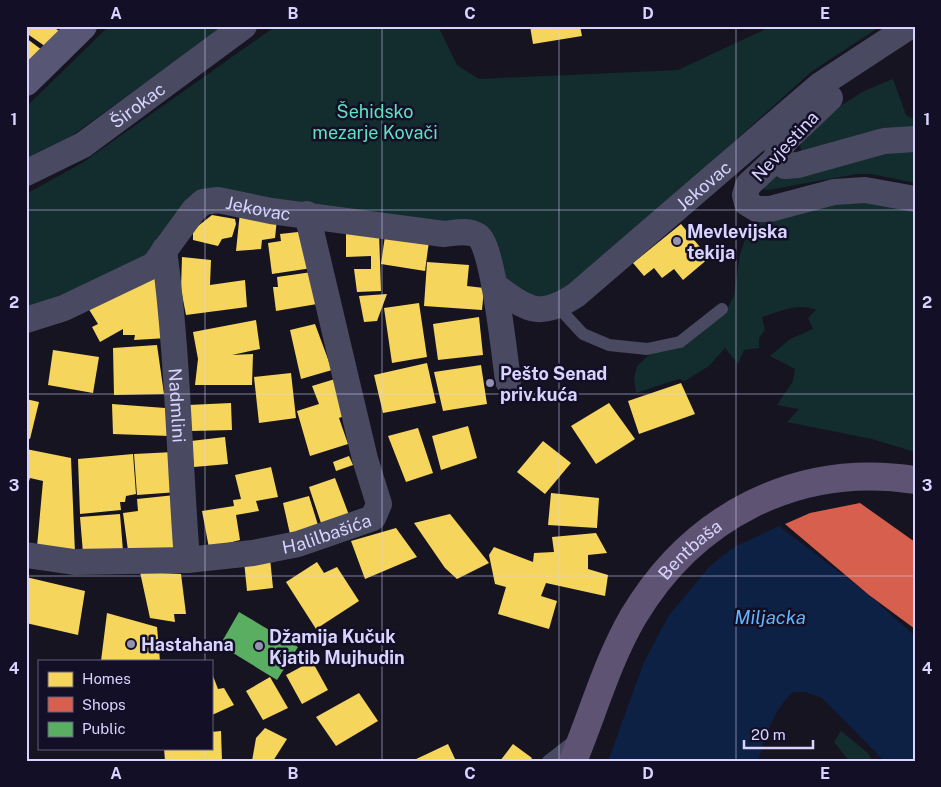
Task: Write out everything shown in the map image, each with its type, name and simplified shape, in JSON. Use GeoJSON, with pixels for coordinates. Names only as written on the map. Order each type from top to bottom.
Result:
{"type":"FeatureCollection","features":[{"type":"Feature","properties":{"kind":"main road","name":"Bentbaša"},"geometry":{"type":"LineString","coordinates":[[573,761],[613,659],[632,619],[654,584],[702,535],[735,512],[787,488],[830,478],[908,483]]}},
{"type":"Feature","properties":{"kind":"street"},"geometry":{"type":"LineString","coordinates":[[26,82],[83,26]]}},
{"type":"Feature","properties":{"kind":"street","name":"Širokac"},"geometry":{"type":"LineString","coordinates":[[26,173],[83,145],[244,26]]}},
{"type":"Feature","properties":{"kind":"street","name":"Jekovac"},"geometry":{"type":"LineString","coordinates":[[558,307],[576,295],[820,85],[910,26]]}},
{"type":"Feature","properties":{"kind":"street","name":"Nevjestina"},"geometry":{"type":"LineString","coordinates":[[870,53],[824,105],[779,148],[775,160],[748,185],[745,195],[747,203],[758,210],[784,207],[834,192],[865,190],[915,199]]}},
{"type":"Feature","properties":{"kind":"street"},"geometry":{"type":"LineString","coordinates":[[775,160],[785,166],[798,165],[884,141],[915,139]]}},
{"type":"Feature","properties":{"kind":"street","name":"Jekovac"},"geometry":{"type":"LineString","coordinates":[[26,320],[64,308],[154,265],[194,210],[203,202],[218,200],[270,211],[307,214],[444,234],[468,232],[479,236],[485,245],[494,285],[508,381]]}},
{"type":"Feature","properties":{"kind":"street","name":"Halilbašića"},"geometry":{"type":"LineString","coordinates":[[26,555],[74,562],[187,560],[253,553],[298,544],[373,518],[379,504],[365,459],[307,214]]}},
{"type":"Feature","properties":{"kind":"street","name":"Nadmlini"},"geometry":{"type":"LineString","coordinates":[[164,250],[176,356],[178,444],[187,560]]}},
{"type":"Feature","properties":{"kind":"street"},"geometry":{"type":"LineString","coordinates":[[494,285],[519,304],[541,311],[558,307]]}},
{"type":"Feature","properties":{"kind":"lane"},"geometry":{"type":"LineString","coordinates":[[558,307],[583,334],[609,345],[647,349],[680,342],[722,309]]}},
{"type":"Feature","properties":{"kind":"lane"},"geometry":{"type":"LineString","coordinates":[[548,761],[585,732]]}},
{"type":"Feature","properties":{"kind":"green space"},"geometry":{"type":"Polygon","coordinates":[[[109,26],[224,26],[59,145],[26,162],[26,107],[109,26]]]}},
{"type":"Feature","properties":{"kind":"green space","name":"Šehidsko mezarje Kovači"},"geometry":{"type":"Polygon","coordinates":[[[276,26],[438,26],[457,65],[479,79],[678,70],[772,26],[881,26],[811,72],[562,297],[538,296],[522,292],[509,283],[500,267],[493,235],[213,195],[156,251],[109,281],[26,307],[26,194],[82,163],[276,26]]]}},
{"type":"Feature","properties":{"kind":"green space"},"geometry":{"type":"Polygon","coordinates":[[[893,79],[906,115],[915,120],[915,128],[802,153],[800,146],[802,139],[840,106],[864,91],[893,79]]]}},
{"type":"Feature","properties":{"kind":"green space"},"geometry":{"type":"Polygon","coordinates":[[[915,143],[915,183],[871,174],[857,174],[768,190],[763,189],[769,177],[915,143]]]}},
{"type":"Feature","properties":{"kind":"green space"},"geometry":{"type":"Polygon","coordinates":[[[834,197],[915,203],[915,452],[872,439],[787,422],[799,409],[777,405],[793,381],[795,369],[770,356],[790,339],[813,329],[808,318],[816,310],[809,308],[796,307],[762,317],[765,330],[759,338],[759,348],[744,350],[738,364],[725,348],[709,366],[685,381],[679,379],[636,393],[634,378],[637,366],[650,354],[724,314],[734,296],[740,254],[749,229],[760,217],[834,197]]]}},
{"type":"Feature","properties":{"kind":"green space"},"geometry":{"type":"Polygon","coordinates":[[[841,731],[868,753],[872,761],[849,761],[834,742],[841,731]]]}},
{"type":"Feature","properties":{"kind":"water","name":"Miljacka"},"geometry":{"type":"Polygon","coordinates":[[[779,526],[869,595],[915,636],[915,761],[884,761],[822,698],[805,692],[793,692],[775,715],[767,732],[758,761],[608,761],[644,662],[669,615],[710,566],[734,547],[779,526]]]}},
{"type":"Feature","properties":{"kind":"building: Homes"},"geometry":{"type":"Polygon","coordinates":[[[26,26],[52,26],[63,34],[52,51],[26,33],[26,26]]]}},
{"type":"Feature","properties":{"kind":"building: Homes"},"geometry":{"type":"Polygon","coordinates":[[[530,26],[580,26],[582,36],[533,44],[530,26]]]}},
{"type":"Feature","properties":{"kind":"building: Homes"},"geometry":{"type":"Polygon","coordinates":[[[26,38],[42,50],[26,65],[26,38]]]}},
{"type":"Feature","properties":{"kind":"building: Homes"},"geometry":{"type":"Polygon","coordinates":[[[240,212],[277,219],[275,238],[262,240],[261,249],[236,251],[240,212]]]}},
{"type":"Feature","properties":{"kind":"building: Homes"},"geometry":{"type":"Polygon","coordinates":[[[212,215],[235,219],[236,224],[232,237],[222,239],[218,246],[193,240],[193,230],[212,215]]]}},
{"type":"Feature","properties":{"kind":"building: Homes","name":"Mevlevijska tekija"},"geometry":{"type":"Polygon","coordinates":[[[681,224],[709,258],[683,280],[674,269],[662,278],[654,268],[644,276],[633,263],[681,224]]]}},
{"type":"Feature","properties":{"kind":"building: Homes"},"geometry":{"type":"Polygon","coordinates":[[[307,231],[312,268],[272,274],[268,243],[281,241],[280,234],[307,231]]]}},
{"type":"Feature","properties":{"kind":"building: Homes"},"geometry":{"type":"Polygon","coordinates":[[[379,232],[381,291],[357,292],[354,269],[371,269],[371,256],[346,257],[346,233],[379,232]]]}},
{"type":"Feature","properties":{"kind":"building: Homes"},"geometry":{"type":"Polygon","coordinates":[[[385,236],[429,241],[425,271],[381,264],[385,236]]]}},
{"type":"Feature","properties":{"kind":"building: Homes"},"geometry":{"type":"Polygon","coordinates":[[[182,257],[211,260],[210,285],[245,280],[247,307],[186,315],[181,289],[182,257]]]}},
{"type":"Feature","properties":{"kind":"building: Homes"},"geometry":{"type":"Polygon","coordinates":[[[427,262],[469,265],[467,286],[484,288],[482,310],[424,306],[427,262]]]}},
{"type":"Feature","properties":{"kind":"building: Homes"},"geometry":{"type":"Polygon","coordinates":[[[159,271],[167,338],[134,340],[135,335],[123,335],[123,329],[100,342],[92,327],[98,324],[85,303],[159,271]]]}},
{"type":"Feature","properties":{"kind":"building: Homes"},"geometry":{"type":"Polygon","coordinates":[[[312,272],[317,304],[276,311],[273,287],[278,287],[277,277],[312,272]]]}},
{"type":"Feature","properties":{"kind":"building: Homes"},"geometry":{"type":"Polygon","coordinates":[[[387,294],[377,321],[364,322],[359,296],[387,294]]]}},
{"type":"Feature","properties":{"kind":"building: Homes"},"geometry":{"type":"Polygon","coordinates":[[[419,303],[427,357],[392,363],[384,308],[419,303]]]}},
{"type":"Feature","properties":{"kind":"building: Homes"},"geometry":{"type":"Polygon","coordinates":[[[479,317],[483,355],[438,360],[433,324],[479,317]]]}},
{"type":"Feature","properties":{"kind":"building: Homes"},"geometry":{"type":"Polygon","coordinates":[[[256,320],[260,349],[232,355],[253,354],[252,385],[195,385],[198,359],[193,332],[256,320]]]}},
{"type":"Feature","properties":{"kind":"building: Homes"},"geometry":{"type":"Polygon","coordinates":[[[315,324],[332,370],[301,379],[290,330],[315,324]]]}},
{"type":"Feature","properties":{"kind":"building: Homes"},"geometry":{"type":"Polygon","coordinates":[[[157,345],[164,394],[114,395],[113,348],[157,345]]]}},
{"type":"Feature","properties":{"kind":"building: Homes"},"geometry":{"type":"Polygon","coordinates":[[[53,350],[99,357],[93,393],[48,385],[53,350]]]}},
{"type":"Feature","properties":{"kind":"building: Homes"},"geometry":{"type":"Polygon","coordinates":[[[427,363],[436,403],[383,413],[374,375],[427,363]]]}},
{"type":"Feature","properties":{"kind":"building: Homes"},"geometry":{"type":"Polygon","coordinates":[[[481,365],[487,404],[443,411],[434,372],[481,365]]]}},
{"type":"Feature","properties":{"kind":"building: Homes"},"geometry":{"type":"Polygon","coordinates":[[[291,373],[296,418],[259,423],[254,377],[291,373]]]}},
{"type":"Feature","properties":{"kind":"building: Homes"},"geometry":{"type":"Polygon","coordinates":[[[335,379],[347,415],[339,418],[348,444],[310,456],[297,411],[319,404],[312,386],[335,379]]]}},
{"type":"Feature","properties":{"kind":"building: Homes"},"geometry":{"type":"Polygon","coordinates":[[[681,383],[695,414],[639,434],[628,401],[681,383]]]}},
{"type":"Feature","properties":{"kind":"building: Homes"},"geometry":{"type":"Polygon","coordinates":[[[26,399],[39,402],[30,439],[26,438],[26,399]]]}},
{"type":"Feature","properties":{"kind":"building: Homes"},"geometry":{"type":"Polygon","coordinates":[[[231,403],[232,430],[191,431],[188,405],[231,403]]]}},
{"type":"Feature","properties":{"kind":"building: Homes"},"geometry":{"type":"Polygon","coordinates":[[[609,403],[635,439],[596,464],[571,426],[609,403]]]}},
{"type":"Feature","properties":{"kind":"building: Homes"},"geometry":{"type":"Polygon","coordinates":[[[112,404],[165,408],[170,436],[113,434],[112,404]]]}},
{"type":"Feature","properties":{"kind":"building: Homes"},"geometry":{"type":"Polygon","coordinates":[[[468,426],[477,458],[441,470],[432,436],[468,426]]]}},
{"type":"Feature","properties":{"kind":"building: Homes"},"geometry":{"type":"Polygon","coordinates":[[[418,428],[433,473],[406,482],[388,436],[418,428]]]}},
{"type":"Feature","properties":{"kind":"building: Homes"},"geometry":{"type":"Polygon","coordinates":[[[225,437],[228,464],[194,467],[191,441],[225,437]]]}},
{"type":"Feature","properties":{"kind":"building: Homes"},"geometry":{"type":"Polygon","coordinates":[[[543,441],[571,463],[545,494],[517,472],[543,441]]]}},
{"type":"Feature","properties":{"kind":"building: Homes"},"geometry":{"type":"Polygon","coordinates":[[[26,449],[71,458],[75,553],[37,547],[43,481],[30,478],[26,491],[26,449]]]}},
{"type":"Feature","properties":{"kind":"building: Homes"},"geometry":{"type":"Polygon","coordinates":[[[174,452],[178,492],[137,495],[134,454],[174,452]]]}},
{"type":"Feature","properties":{"kind":"building: Homes"},"geometry":{"type":"Polygon","coordinates":[[[133,454],[136,494],[126,496],[125,502],[120,502],[121,510],[80,514],[78,459],[133,454]]]}},
{"type":"Feature","properties":{"kind":"building: Homes"},"geometry":{"type":"Polygon","coordinates":[[[349,456],[353,465],[336,471],[333,462],[349,456]]]}},
{"type":"Feature","properties":{"kind":"building: Homes"},"geometry":{"type":"Polygon","coordinates":[[[271,467],[278,497],[256,501],[259,511],[236,515],[240,540],[209,548],[202,511],[234,506],[233,500],[241,499],[235,475],[271,467]]]}},
{"type":"Feature","properties":{"kind":"building: Homes"},"geometry":{"type":"Polygon","coordinates":[[[335,478],[352,523],[324,532],[309,487],[335,478]]]}},
{"type":"Feature","properties":{"kind":"building: Homes"},"geometry":{"type":"Polygon","coordinates":[[[551,493],[599,498],[597,528],[548,525],[551,493]]]}},
{"type":"Feature","properties":{"kind":"building: Homes"},"geometry":{"type":"Polygon","coordinates":[[[175,495],[181,555],[129,558],[123,513],[138,511],[137,499],[175,495]]]}},
{"type":"Feature","properties":{"kind":"building: Homes"},"geometry":{"type":"Polygon","coordinates":[[[309,496],[318,525],[290,534],[283,503],[309,496]]]}},
{"type":"Feature","properties":{"kind":"building: Homes"},"geometry":{"type":"Polygon","coordinates":[[[120,514],[123,551],[83,553],[80,517],[120,514]]]}},
{"type":"Feature","properties":{"kind":"building: Homes"},"geometry":{"type":"Polygon","coordinates":[[[450,514],[489,563],[457,579],[445,568],[414,523],[450,514]]]}},
{"type":"Feature","properties":{"kind":"building: Homes"},"geometry":{"type":"Polygon","coordinates":[[[396,528],[417,557],[365,579],[351,541],[396,528]]]}},
{"type":"Feature","properties":{"kind":"building: Homes"},"geometry":{"type":"Polygon","coordinates":[[[596,533],[607,553],[588,555],[588,569],[608,575],[605,596],[546,583],[541,596],[557,601],[549,629],[498,614],[506,587],[495,584],[489,555],[494,547],[533,562],[534,553],[554,552],[552,537],[596,533]]]}},
{"type":"Feature","properties":{"kind":"building: Homes"},"geometry":{"type":"Polygon","coordinates":[[[270,558],[273,588],[247,591],[244,561],[270,558]]]}},
{"type":"Feature","properties":{"kind":"building: Homes"},"geometry":{"type":"Polygon","coordinates":[[[317,562],[324,573],[337,567],[359,601],[316,629],[286,582],[317,562]]]}},
{"type":"Feature","properties":{"kind":"building: Homes"},"geometry":{"type":"Polygon","coordinates":[[[140,572],[181,574],[186,614],[174,614],[175,622],[150,618],[140,572]]]}},
{"type":"Feature","properties":{"kind":"building: Homes"},"geometry":{"type":"Polygon","coordinates":[[[26,577],[85,591],[78,635],[26,623],[26,577]]]}},
{"type":"Feature","properties":{"kind":"building: Homes","name":"Hastahana"},"geometry":{"type":"Polygon","coordinates":[[[107,613],[157,627],[160,660],[101,660],[107,613]]]}},
{"type":"Feature","properties":{"kind":"building: Homes"},"geometry":{"type":"Polygon","coordinates":[[[312,661],[328,690],[302,704],[286,675],[312,661]]]}},
{"type":"Feature","properties":{"kind":"building: Homes"},"geometry":{"type":"Polygon","coordinates":[[[213,676],[218,689],[224,688],[234,705],[212,715],[213,676]]]}},
{"type":"Feature","properties":{"kind":"building: Homes"},"geometry":{"type":"Polygon","coordinates":[[[270,677],[288,708],[263,720],[246,691],[270,677]]]}},
{"type":"Feature","properties":{"kind":"building: Homes"},"geometry":{"type":"Polygon","coordinates":[[[359,693],[378,721],[336,746],[316,717],[359,693]]]}},
{"type":"Feature","properties":{"kind":"building: Homes"},"geometry":{"type":"Polygon","coordinates":[[[265,728],[287,739],[273,761],[252,761],[256,738],[265,728]]]}},
{"type":"Feature","properties":{"kind":"building: Homes"},"geometry":{"type":"Polygon","coordinates":[[[221,731],[222,761],[165,761],[164,750],[212,750],[212,732],[221,731]]]}},
{"type":"Feature","properties":{"kind":"building: Homes"},"geometry":{"type":"Polygon","coordinates":[[[448,744],[456,761],[412,761],[448,744]]]}},
{"type":"Feature","properties":{"kind":"building: Homes"},"geometry":{"type":"Polygon","coordinates":[[[513,744],[532,758],[530,761],[500,761],[513,744]]]}},
{"type":"Feature","properties":{"kind":"building: Shops"},"geometry":{"type":"Polygon","coordinates":[[[860,503],[915,542],[915,629],[869,595],[785,524],[810,513],[860,503]]]}},
{"type":"Feature","properties":{"kind":"building: Public","name":"Džamija Kučuk Kjatib Mujhudin"},"geometry":{"type":"Polygon","coordinates":[[[239,612],[298,647],[277,680],[220,645],[239,612]]]}},
{"type":"Feature","properties":{"kind":"place","name":"Mevlevijska tekija"},"geometry":{"type":"Point","coordinates":[677,241]}},
{"type":"Feature","properties":{"kind":"place","name":"Pešto Senad priv.kuća"},"geometry":{"type":"Point","coordinates":[490,383]}},
{"type":"Feature","properties":{"kind":"place","name":"Hastahana"},"geometry":{"type":"Point","coordinates":[131,644]}},
{"type":"Feature","properties":{"kind":"place","name":"Džamija Kučuk Kjatib Mujhudin"},"geometry":{"type":"Point","coordinates":[259,646]}}]}
